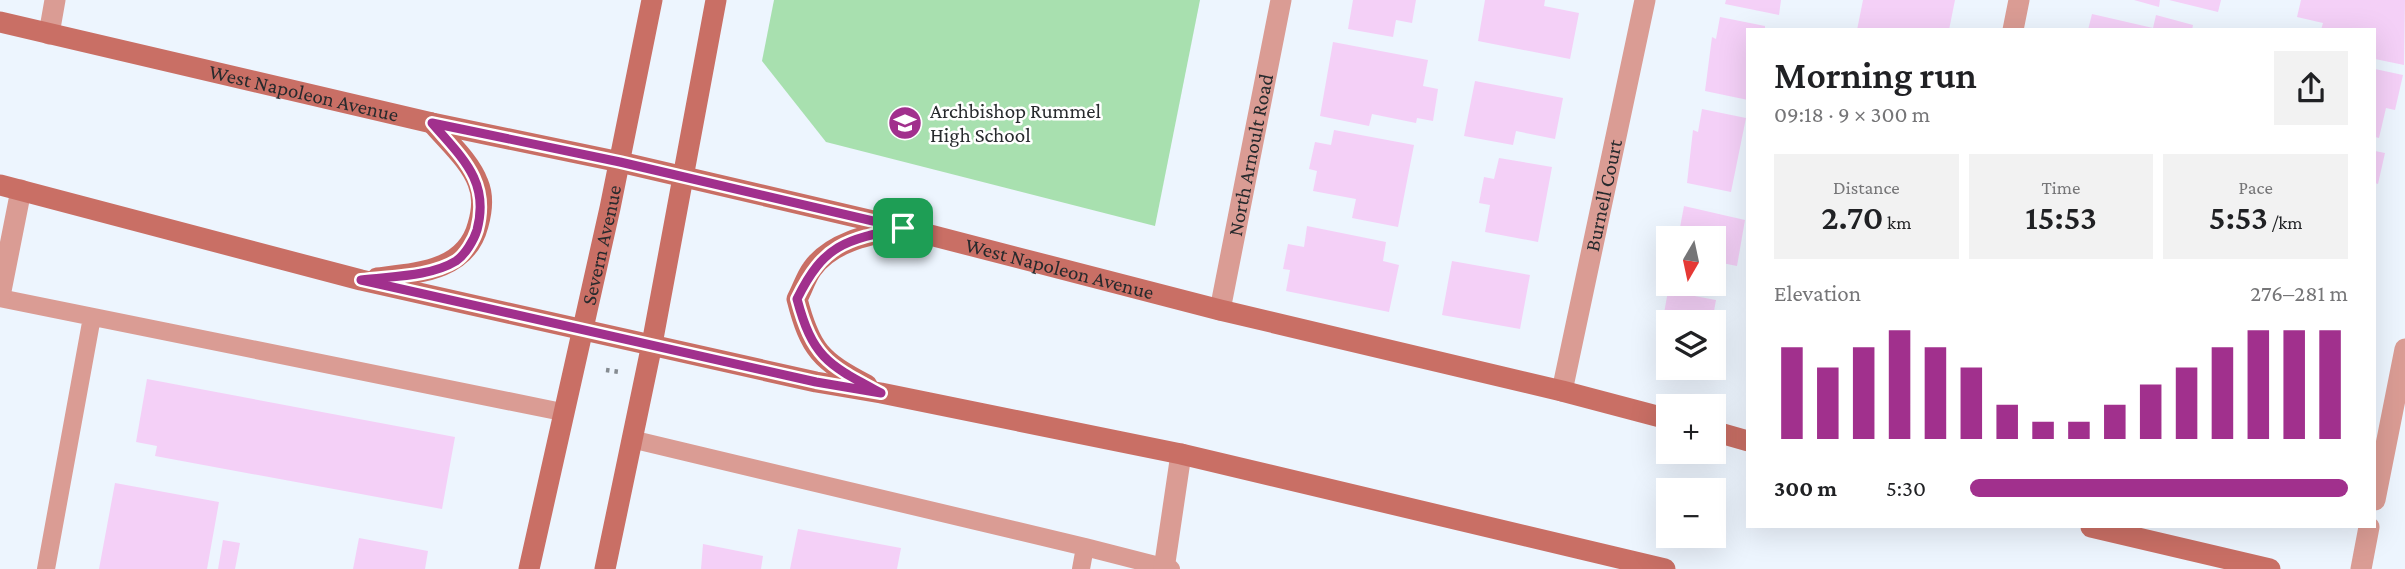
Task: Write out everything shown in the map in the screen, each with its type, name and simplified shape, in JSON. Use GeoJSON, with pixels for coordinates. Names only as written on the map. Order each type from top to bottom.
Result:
{"type":"FeatureCollection","features":[{"type":"Feature","properties":{"kind":"main road","name":"Severn Avenue"},"geometry":{"type":"LineString","coordinates":[[529,569],[620,162],[652,0]]}},
{"type":"Feature","properties":{"kind":"main road"},"geometry":{"type":"LineString","coordinates":[[605,569],[652,344],[716,0]]}},
{"type":"Feature","properties":{"kind":"main road","name":"West Napoleon Avenue"},"geometry":{"type":"LineString","coordinates":[[0,22],[432,123],[620,162],[903,228],[1220,310],[1656,416]]}},
{"type":"Feature","properties":{"kind":"main road"},"geometry":{"type":"LineString","coordinates":[[361,280],[424,272],[456,260],[474,239],[483,208],[478,182],[432,123]]}},
{"type":"Feature","properties":{"kind":"main road"},"geometry":{"type":"LineString","coordinates":[[10,187],[361,280],[816,382],[1181,454],[1665,569]]}},
{"type":"Feature","properties":{"kind":"main road"},"geometry":{"type":"LineString","coordinates":[[881,393],[829,365],[806,332],[797,299],[812,268],[836,247],[870,234],[903,228]]}},
{"type":"Feature","properties":{"kind":"main road"},"geometry":{"type":"LineString","coordinates":[[1726,435],[1746,440]]}},
{"type":"Feature","properties":{"kind":"main road"},"geometry":{"type":"LineString","coordinates":[[2095,528],[2211,561],[2270,569]]}},
{"type":"Feature","properties":{"kind":"street"},"geometry":{"type":"LineString","coordinates":[[48,34],[55,0]]}},
{"type":"Feature","properties":{"kind":"street","name":"North Arnoult Road"},"geometry":{"type":"LineString","coordinates":[[1220,310],[1281,0]]}},
{"type":"Feature","properties":{"kind":"street","name":"Burnell Court"},"geometry":{"type":"LineString","coordinates":[[1562,391],[1645,0]]}},
{"type":"Feature","properties":{"kind":"street"},"geometry":{"type":"LineString","coordinates":[[2013,28],[2019,0]]}},
{"type":"Feature","properties":{"kind":"street"},"geometry":{"type":"LineString","coordinates":[[0,297],[10,187]]}},
{"type":"Feature","properties":{"kind":"street"},"geometry":{"type":"LineString","coordinates":[[2376,494],[2405,349]]}},
{"type":"Feature","properties":{"kind":"street"},"geometry":{"type":"LineString","coordinates":[[1167,568],[1181,454]]}},
{"type":"Feature","properties":{"kind":"street"},"geometry":{"type":"LineString","coordinates":[[2361,569],[2369,528]]}},
{"type":"Feature","properties":{"kind":"lane"},"geometry":{"type":"LineString","coordinates":[[0,297],[562,412]]}},
{"type":"Feature","properties":{"kind":"lane"},"geometry":{"type":"LineString","coordinates":[[46,569],[92,317]]}},
{"type":"Feature","properties":{"kind":"lane"},"geometry":{"type":"LineString","coordinates":[[631,439],[1167,568]]}},
{"type":"Feature","properties":{"kind":"lane"},"geometry":{"type":"LineString","coordinates":[[1081,569],[1085,547]]}},
{"type":"Feature","properties":{"kind":"green space"},"geometry":{"type":"Polygon","coordinates":[[[774,0],[1200,0],[1155,226],[826,142],[762,61],[774,0]]]}},
{"type":"Feature","properties":{"kind":"building"},"geometry":{"type":"Polygon","coordinates":[[[1353,0],[1416,0],[1412,23],[1396,20],[1393,37],[1348,29],[1353,0]]]}},
{"type":"Feature","properties":{"kind":"building"},"geometry":{"type":"Polygon","coordinates":[[[1485,0],[1545,0],[1544,6],[1579,13],[1570,59],[1478,41],[1485,0]]]}},
{"type":"Feature","properties":{"kind":"building"},"geometry":{"type":"Polygon","coordinates":[[[1726,0],[1781,0],[1779,15],[1725,4],[1726,0]]]}},
{"type":"Feature","properties":{"kind":"building"},"geometry":{"type":"Polygon","coordinates":[[[1863,0],[1955,0],[1949,28],[1857,28],[1863,0]]]}},
{"type":"Feature","properties":{"kind":"building"},"geometry":{"type":"Polygon","coordinates":[[[2134,0],[2160,0],[2159,7],[2134,0]]]}},
{"type":"Feature","properties":{"kind":"building"},"geometry":{"type":"Polygon","coordinates":[[[2169,0],[2221,0],[2218,12],[2169,0]]]}},
{"type":"Feature","properties":{"kind":"building"},"geometry":{"type":"Polygon","coordinates":[[[2301,0],[2405,0],[2404,65],[2376,59],[2376,28],[2322,28],[2323,23],[2297,17],[2301,0]]]}},
{"type":"Feature","properties":{"kind":"building"},"geometry":{"type":"Polygon","coordinates":[[[2092,14],[2153,28],[2088,28],[2092,14]]]}},
{"type":"Feature","properties":{"kind":"building"},"geometry":{"type":"Polygon","coordinates":[[[2156,15],[2193,25],[2192,28],[2153,28],[2156,15]]]}},
{"type":"Feature","properties":{"kind":"building"},"geometry":{"type":"Polygon","coordinates":[[[1720,17],[1765,26],[1746,28],[1746,100],[1705,91],[1712,37],[1716,39],[1720,17]]]}},
{"type":"Feature","properties":{"kind":"building"},"geometry":{"type":"Polygon","coordinates":[[[1333,42],[1428,60],[1423,86],[1438,89],[1433,121],[1417,118],[1416,123],[1372,114],[1369,126],[1320,116],[1333,42]]]}},
{"type":"Feature","properties":{"kind":"building"},"geometry":{"type":"Polygon","coordinates":[[[2376,69],[2403,75],[2395,110],[2386,108],[2379,138],[2376,137],[2376,69]]]}},
{"type":"Feature","properties":{"kind":"building"},"geometry":{"type":"Polygon","coordinates":[[[1475,81],[1563,98],[1555,139],[1516,131],[1513,145],[1464,136],[1475,81]]]}},
{"type":"Feature","properties":{"kind":"building"},"geometry":{"type":"Polygon","coordinates":[[[1702,109],[1746,118],[1731,192],[1687,183],[1693,130],[1698,132],[1702,109]]]}},
{"type":"Feature","properties":{"kind":"building"},"geometry":{"type":"Polygon","coordinates":[[[1334,130],[1414,145],[1398,227],[1352,218],[1356,199],[1313,191],[1317,171],[1309,169],[1315,142],[1331,145],[1334,130]]]}},
{"type":"Feature","properties":{"kind":"building"},"geometry":{"type":"Polygon","coordinates":[[[2376,151],[2385,153],[2378,184],[2376,183],[2376,151]]]}},
{"type":"Feature","properties":{"kind":"building"},"geometry":{"type":"Polygon","coordinates":[[[1499,158],[1552,167],[1538,242],[1485,232],[1490,205],[1479,203],[1484,177],[1494,179],[1499,158]]]}},
{"type":"Feature","properties":{"kind":"building"},"geometry":{"type":"Polygon","coordinates":[[[1684,206],[1745,220],[1737,266],[1726,264],[1726,226],[1680,226],[1684,206]]]}},
{"type":"Feature","properties":{"kind":"building"},"geometry":{"type":"Polygon","coordinates":[[[1307,226],[1386,242],[1383,261],[1399,265],[1389,312],[1286,291],[1290,270],[1283,269],[1288,244],[1304,247],[1307,226]]]}},
{"type":"Feature","properties":{"kind":"building"},"geometry":{"type":"Polygon","coordinates":[[[1452,261],[1530,275],[1520,329],[1442,315],[1452,261]]]}},
{"type":"Feature","properties":{"kind":"building"},"geometry":{"type":"Polygon","coordinates":[[[1667,296],[1695,296],[1716,300],[1714,310],[1665,310],[1667,296]]]}},
{"type":"Feature","properties":{"kind":"building"},"geometry":{"type":"Polygon","coordinates":[[[147,379],[455,437],[442,509],[155,456],[157,446],[136,442],[147,379]]]}},
{"type":"Feature","properties":{"kind":"building"},"geometry":{"type":"Polygon","coordinates":[[[115,483],[219,502],[207,569],[99,569],[115,483]]]}},
{"type":"Feature","properties":{"kind":"building"},"geometry":{"type":"Polygon","coordinates":[[[798,529],[901,548],[897,569],[790,569],[798,529]]]}},
{"type":"Feature","properties":{"kind":"building"},"geometry":{"type":"Polygon","coordinates":[[[359,538],[428,551],[425,569],[353,569],[359,538]]]}},
{"type":"Feature","properties":{"kind":"building"},"geometry":{"type":"Polygon","coordinates":[[[223,540],[240,543],[235,569],[218,569],[223,540]]]}},
{"type":"Feature","properties":{"kind":"building"},"geometry":{"type":"Polygon","coordinates":[[[703,544],[763,556],[761,569],[701,569],[703,544]]]}},
{"type":"Feature","properties":{"kind":"place","name":"Archbishop Rummel High School"},"geometry":{"type":"Point","coordinates":[905,123]}},
{"type":"Feature","properties":{"kind":"route"},"geometry":{"type":"LineString","coordinates":[[432,123],[620,162],[903,228],[870,234],[836,247],[812,268],[797,299],[806,332],[829,365],[881,393],[816,382],[361,280],[424,272],[456,260],[474,239],[483,208],[478,182],[432,123]]}}]}
